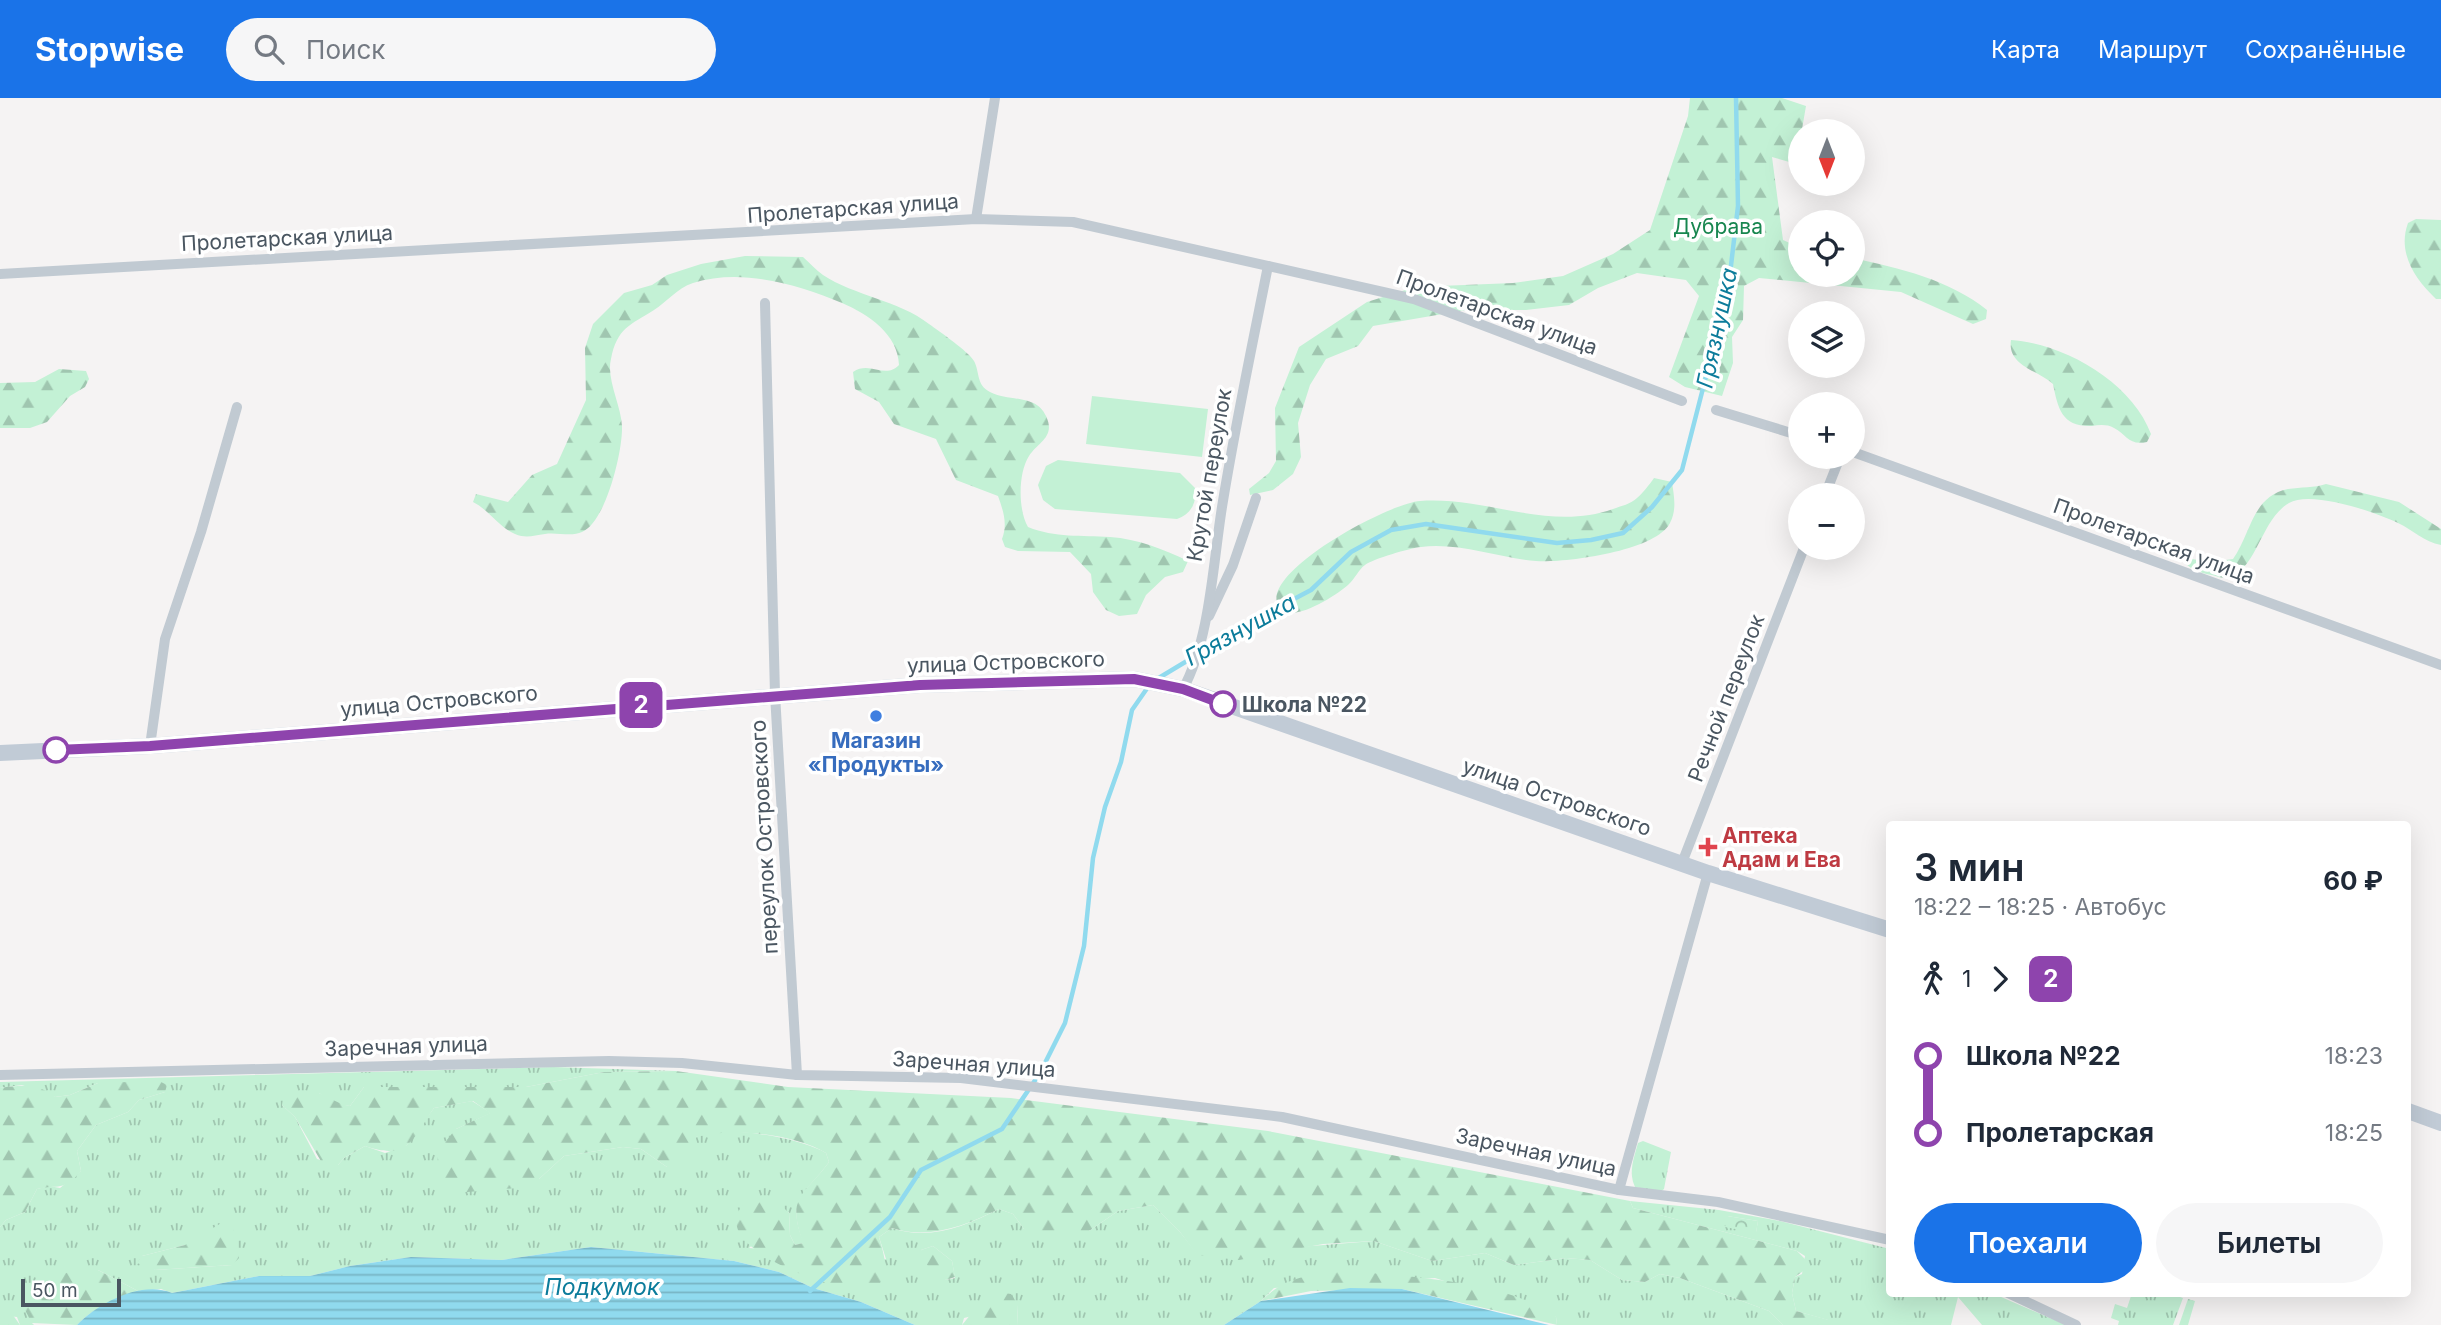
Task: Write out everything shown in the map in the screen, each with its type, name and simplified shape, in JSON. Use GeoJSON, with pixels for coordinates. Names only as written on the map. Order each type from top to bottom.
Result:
{"type":"FeatureCollection","features":[{"type":"Feature","properties":{"kind":"street"},"geometry":{"type":"LineString","coordinates":[[976,219],[995,98]]}},
{"type":"Feature","properties":{"kind":"street","name":"Пролетарская улица"},"geometry":{"type":"LineString","coordinates":[[0,274],[976,219],[1073,222],[1414,299],[1682,401]]}},
{"type":"Feature","properties":{"kind":"street","name":"Крутой переулок"},"geometry":{"type":"LineString","coordinates":[[1177,687],[1193,668],[1203,628],[1228,471],[1268,266]]}},
{"type":"Feature","properties":{"kind":"street","name":"переулок Островского"},"geometry":{"type":"LineString","coordinates":[[765,303],[775,694],[797,1075]]}},
{"type":"Feature","properties":{"kind":"street"},"geometry":{"type":"LineString","coordinates":[[150,746],[165,639],[201,532],[237,407]]}},
{"type":"Feature","properties":{"kind":"street"},"geometry":{"type":"LineString","coordinates":[[1716,410],[1788,432]]}},
{"type":"Feature","properties":{"kind":"street","name":"Пролетарская улица"},"geometry":{"type":"LineString","coordinates":[[1865,456],[2441,665]]}},
{"type":"Feature","properties":{"kind":"street"},"geometry":{"type":"LineString","coordinates":[[1203,628],[1233,565],[1256,498]]}},
{"type":"Feature","properties":{"kind":"street","name":"Речной переулок"},"geometry":{"type":"LineString","coordinates":[[1682,863],[1799,560]]}},
{"type":"Feature","properties":{"kind":"street","name":"улица Островского"},"geometry":{"type":"LineString","coordinates":[[0,753],[150,746],[775,694],[920,685],[1134,679],[1177,687],[1709,873],[1886,929]]}},
{"type":"Feature","properties":{"kind":"street"},"geometry":{"type":"LineString","coordinates":[[1619,1190],[1709,873]]}},
{"type":"Feature","properties":{"kind":"street","name":"Заречная улица"},"geometry":{"type":"LineString","coordinates":[[0,1075],[609,1061],[682,1063],[797,1075],[961,1078],[1282,1117],[1619,1190],[1718,1202],[1886,1239]]}},
{"type":"Feature","properties":{"kind":"street"},"geometry":{"type":"LineString","coordinates":[[2411,1112],[2441,1123]]}},
{"type":"Feature","properties":{"kind":"street"},"geometry":{"type":"LineString","coordinates":[[2017,1297],[2077,1325]]}},
{"type":"Feature","properties":{"kind":"green space","name":"Дубрава"},"geometry":{"type":"Polygon","coordinates":[[[1690,98],[1782,98],[1806,106],[1804,119],[1788,119],[1788,162],[1772,157],[1783,240],[1788,242],[1788,281],[1759,278],[1744,286],[1743,320],[1732,337],[1733,363],[1722,396],[1685,387],[1669,377],[1699,296],[1686,280],[1637,273],[1598,288],[1569,305],[1526,310],[1466,310],[1373,326],[1358,346],[1326,359],[1310,385],[1298,423],[1301,457],[1293,474],[1273,490],[1250,495],[1249,489],[1269,473],[1276,461],[1275,408],[1299,347],[1367,302],[1415,287],[1513,283],[1563,276],[1613,254],[1650,230],[1688,116],[1690,98]]]}},
{"type":"Feature","properties":{"kind":"green space"},"geometry":{"type":"Polygon","coordinates":[[[2416,219],[2441,220],[2441,299],[2436,299],[2421,283],[2406,255],[2405,234],[2408,223],[2416,219]]]}},
{"type":"Feature","properties":{"kind":"green space"},"geometry":{"type":"Polygon","coordinates":[[[745,256],[803,257],[820,273],[835,282],[904,309],[940,332],[971,357],[982,386],[990,392],[1029,401],[1042,409],[1049,429],[1045,439],[1025,463],[1021,481],[1022,511],[1028,527],[1058,534],[1140,542],[1188,561],[1183,572],[1165,577],[1146,595],[1137,614],[1119,616],[1106,610],[1093,592],[1091,574],[1070,552],[1018,551],[1005,547],[1002,539],[1004,517],[998,496],[956,480],[936,439],[894,424],[879,402],[855,389],[853,372],[865,368],[888,371],[899,365],[893,344],[880,326],[862,313],[825,296],[788,284],[749,278],[711,279],[687,285],[631,324],[617,340],[610,367],[622,437],[611,484],[599,515],[591,526],[574,534],[519,535],[510,532],[473,502],[476,494],[508,502],[532,475],[557,464],[586,400],[585,348],[593,324],[624,293],[652,285],[667,275],[701,264],[745,256]]]}},
{"type":"Feature","properties":{"kind":"green space","name":"Дубрава"},"geometry":{"type":"Polygon","coordinates":[[[1865,261],[1870,262],[1923,276],[1957,291],[1987,310],[1986,319],[1973,324],[1901,292],[1850,287],[1865,287],[1865,261]]]}},
{"type":"Feature","properties":{"kind":"green space"},"geometry":{"type":"Polygon","coordinates":[[[2011,340],[2031,343],[2073,357],[2112,382],[2142,415],[2151,434],[2147,442],[2132,441],[2109,426],[2082,426],[2068,420],[2060,409],[2053,384],[2019,362],[2011,349],[2011,340]]]}},
{"type":"Feature","properties":{"kind":"green space"},"geometry":{"type":"Polygon","coordinates":[[[59,369],[86,371],[89,379],[85,387],[70,396],[47,422],[30,428],[0,428],[0,383],[35,382],[59,369]]]}},
{"type":"Feature","properties":{"kind":"green space"},"geometry":{"type":"Polygon","coordinates":[[[1092,396],[1208,409],[1202,457],[1086,444],[1092,396]]]}},
{"type":"Feature","properties":{"kind":"green space"},"geometry":{"type":"Polygon","coordinates":[[[1058,460],[1180,473],[1195,488],[1194,503],[1186,514],[1177,519],[1055,509],[1043,500],[1038,485],[1046,466],[1058,460]]]}},
{"type":"Feature","properties":{"kind":"green space"},"geometry":{"type":"Polygon","coordinates":[[[1654,478],[1672,482],[1674,513],[1661,533],[1629,548],[1568,560],[1536,561],[1464,548],[1416,548],[1369,563],[1342,590],[1311,608],[1290,613],[1282,610],[1277,603],[1279,589],[1291,573],[1310,556],[1359,525],[1405,505],[1420,501],[1444,501],[1541,515],[1589,515],[1632,502],[1654,478]]]}},
{"type":"Feature","properties":{"kind":"green space"},"geometry":{"type":"Polygon","coordinates":[[[2326,484],[2399,502],[2441,529],[2441,545],[2374,513],[2312,499],[2289,503],[2280,510],[2248,561],[2233,576],[2223,578],[2204,573],[2184,562],[2186,558],[2210,562],[2233,559],[2254,517],[2267,499],[2288,489],[2326,484]]]}},
{"type":"Feature","properties":{"kind":"green space"},"geometry":{"type":"Polygon","coordinates":[[[553,1067],[676,1071],[604,1072],[526,1087],[364,1087],[350,1106],[336,1104],[319,1093],[282,1105],[295,1117],[317,1159],[338,1165],[344,1158],[365,1146],[385,1153],[407,1145],[434,1108],[472,1101],[491,1113],[456,1129],[539,1179],[564,1156],[623,1147],[641,1149],[667,1167],[694,1138],[725,1131],[781,1138],[826,1153],[829,1162],[806,1190],[797,1206],[799,1228],[804,1243],[795,1245],[790,1235],[789,1212],[749,1248],[886,1259],[879,1237],[892,1228],[920,1233],[947,1230],[999,1209],[1013,1214],[1024,1229],[1089,1231],[1118,1211],[1153,1205],[1198,1255],[1374,1241],[1432,1261],[1485,1253],[1514,1265],[1566,1258],[1590,1260],[1622,1280],[1645,1282],[1660,1274],[1680,1278],[1769,1311],[1783,1325],[1557,1325],[1556,1317],[1435,1278],[1274,1288],[1261,1301],[1224,1325],[1017,1325],[1018,1305],[964,1318],[962,1325],[915,1325],[861,1302],[813,1288],[779,1272],[734,1261],[591,1247],[502,1260],[411,1257],[350,1266],[310,1276],[259,1276],[172,1293],[161,1289],[138,1291],[98,1270],[32,1323],[34,1325],[20,1325],[17,1317],[0,1315],[0,1227],[6,1220],[25,1212],[37,1189],[49,1186],[60,1188],[81,1171],[77,1151],[96,1125],[128,1112],[139,1100],[165,1092],[98,1083],[70,1095],[55,1097],[22,1085],[0,1088],[0,1082],[553,1067]],[[185,1245],[142,1256],[155,1270],[232,1265],[185,1245]],[[933,1246],[921,1250],[946,1280],[955,1278],[952,1261],[933,1246]]]}},
{"type":"Feature","properties":{"kind":"green space"},"geometry":{"type":"Polygon","coordinates":[[[676,1071],[788,1087],[1011,1098],[1268,1131],[1630,1201],[1633,1208],[1797,1251],[1807,1261],[1806,1269],[1795,1277],[1792,1293],[1796,1311],[1829,1320],[1828,1325],[1783,1325],[1769,1311],[1680,1278],[1660,1274],[1645,1282],[1622,1280],[1590,1260],[1566,1258],[1514,1265],[1485,1253],[1432,1261],[1374,1241],[1323,1244],[1239,1260],[1197,1255],[1180,1232],[1153,1205],[1118,1211],[1089,1231],[1046,1239],[1024,1229],[1013,1214],[999,1209],[960,1226],[933,1232],[892,1228],[879,1237],[885,1263],[882,1280],[878,1286],[856,1289],[827,1283],[790,1270],[757,1251],[745,1241],[738,1230],[737,1217],[743,1205],[753,1198],[767,1197],[789,1213],[790,1235],[795,1245],[803,1243],[796,1215],[797,1205],[805,1190],[829,1162],[826,1153],[813,1146],[762,1134],[710,1134],[696,1137],[697,1153],[687,1166],[667,1167],[641,1149],[623,1147],[564,1156],[539,1179],[516,1188],[455,1193],[439,1178],[437,1151],[456,1129],[490,1113],[473,1101],[434,1108],[414,1138],[400,1149],[379,1150],[365,1146],[344,1158],[338,1165],[325,1168],[295,1117],[282,1105],[284,1096],[310,1092],[350,1106],[364,1087],[526,1087],[604,1072],[676,1071]]]}},
{"type":"Feature","properties":{"kind":"green space"},"geometry":{"type":"Polygon","coordinates":[[[159,1081],[167,1085],[165,1092],[139,1100],[128,1112],[96,1125],[77,1151],[81,1171],[75,1178],[65,1185],[37,1189],[25,1212],[6,1220],[0,1227],[0,1088],[29,1086],[42,1089],[55,1097],[70,1095],[98,1083],[159,1081]]]}},
{"type":"Feature","properties":{"kind":"green space"},"geometry":{"type":"Polygon","coordinates":[[[1643,1141],[1671,1152],[1664,1189],[1660,1192],[1635,1187],[1633,1181],[1633,1160],[1638,1143],[1643,1141]]]}},
{"type":"Feature","properties":{"kind":"green space"},"geometry":{"type":"Polygon","coordinates":[[[1630,1201],[1719,1210],[1780,1221],[1886,1248],[1886,1297],[1958,1297],[1951,1325],[1828,1325],[1828,1320],[1796,1311],[1792,1293],[1795,1277],[1802,1274],[1805,1256],[1797,1251],[1633,1208],[1630,1201]],[[1727,1216],[1756,1232],[1758,1221],[1727,1216]]]}},
{"type":"Feature","properties":{"kind":"green space"},"geometry":{"type":"Polygon","coordinates":[[[1727,1216],[1758,1221],[1756,1233],[1725,1227],[1727,1216]]]}},
{"type":"Feature","properties":{"kind":"green space"},"geometry":{"type":"Polygon","coordinates":[[[223,1222],[231,1225],[235,1233],[239,1258],[232,1265],[155,1270],[137,1263],[142,1256],[185,1245],[223,1222]]]}},
{"type":"Feature","properties":{"kind":"green space"},"geometry":{"type":"Polygon","coordinates":[[[933,1246],[952,1261],[955,1277],[946,1280],[927,1264],[921,1250],[933,1246]]]}},
{"type":"Feature","properties":{"kind":"green space"},"geometry":{"type":"Polygon","coordinates":[[[81,1269],[98,1270],[138,1291],[98,1308],[77,1325],[32,1323],[25,1310],[28,1298],[62,1274],[81,1269]]]}},
{"type":"Feature","properties":{"kind":"green space"},"geometry":{"type":"Polygon","coordinates":[[[1336,1271],[1419,1277],[1482,1287],[1536,1305],[1556,1317],[1557,1325],[1402,1289],[1311,1291],[1261,1301],[1287,1283],[1336,1271]]]}},
{"type":"Feature","properties":{"kind":"green space"},"geometry":{"type":"Polygon","coordinates":[[[990,1291],[1011,1294],[1018,1305],[1017,1325],[962,1325],[990,1291]]]}},
{"type":"Feature","properties":{"kind":"green space"},"geometry":{"type":"Polygon","coordinates":[[[1958,1297],[2001,1297],[2066,1325],[1982,1325],[1958,1297]]]}},
{"type":"Feature","properties":{"kind":"green space"},"geometry":{"type":"Polygon","coordinates":[[[2131,1297],[2183,1298],[2173,1325],[2118,1325],[2119,1321],[2111,1318],[2115,1304],[2127,1308],[2131,1297]]]}},
{"type":"Feature","properties":{"kind":"green space"},"geometry":{"type":"Polygon","coordinates":[[[2188,1299],[2195,1301],[2188,1325],[2179,1325],[2188,1299]]]}},
{"type":"Feature","properties":{"kind":"green space"},"geometry":{"type":"Polygon","coordinates":[[[10,1311],[20,1325],[0,1325],[0,1315],[10,1311]]]}},
{"type":"Feature","properties":{"kind":"water","name":"Подкумок"},"geometry":{"type":"Polygon","coordinates":[[[591,1247],[734,1261],[779,1272],[813,1288],[861,1302],[915,1325],[77,1325],[108,1302],[147,1289],[172,1293],[259,1276],[310,1276],[350,1266],[411,1257],[502,1260],[591,1247]]]}},
{"type":"Feature","properties":{"kind":"water"},"geometry":{"type":"Polygon","coordinates":[[[1350,1288],[1402,1289],[1549,1325],[1224,1325],[1261,1301],[1350,1288]]]}},
{"type":"Feature","properties":{"kind":"waterway","name":"Грязнушка"},"geometry":{"type":"LineString","coordinates":[[1157,679],[1260,617],[1311,590],[1351,552],[1391,530],[1426,524],[1557,543],[1591,540],[1623,533],[1652,507],[1682,470],[1728,291],[1738,206],[1736,98]]}},
{"type":"Feature","properties":{"kind":"waterway","name":"Грязнушка"},"geometry":{"type":"LineString","coordinates":[[810,1291],[890,1217],[921,1170],[1002,1129],[1040,1073],[1065,1023],[1084,946],[1093,858],[1105,807],[1121,762],[1132,710],[1148,687]]}},
{"type":"Feature","properties":{"kind":"bus line","name":"2"},"geometry":{"type":"LineString","coordinates":[[56,750],[150,746],[775,694],[920,685],[1134,679],[1183,689],[1223,704]]}},
{"type":"Feature","properties":{"kind":"place","name":"Школа №22"},"geometry":{"type":"Point","coordinates":[1223,704]}},
{"type":"Feature","properties":{"kind":"place","name":"Магазин «Продукты»"},"geometry":{"type":"Point","coordinates":[876,716]}},
{"type":"Feature","properties":{"kind":"place","name":"Аптека Адам и Ева"},"geometry":{"type":"Point","coordinates":[1708,847]}}]}
